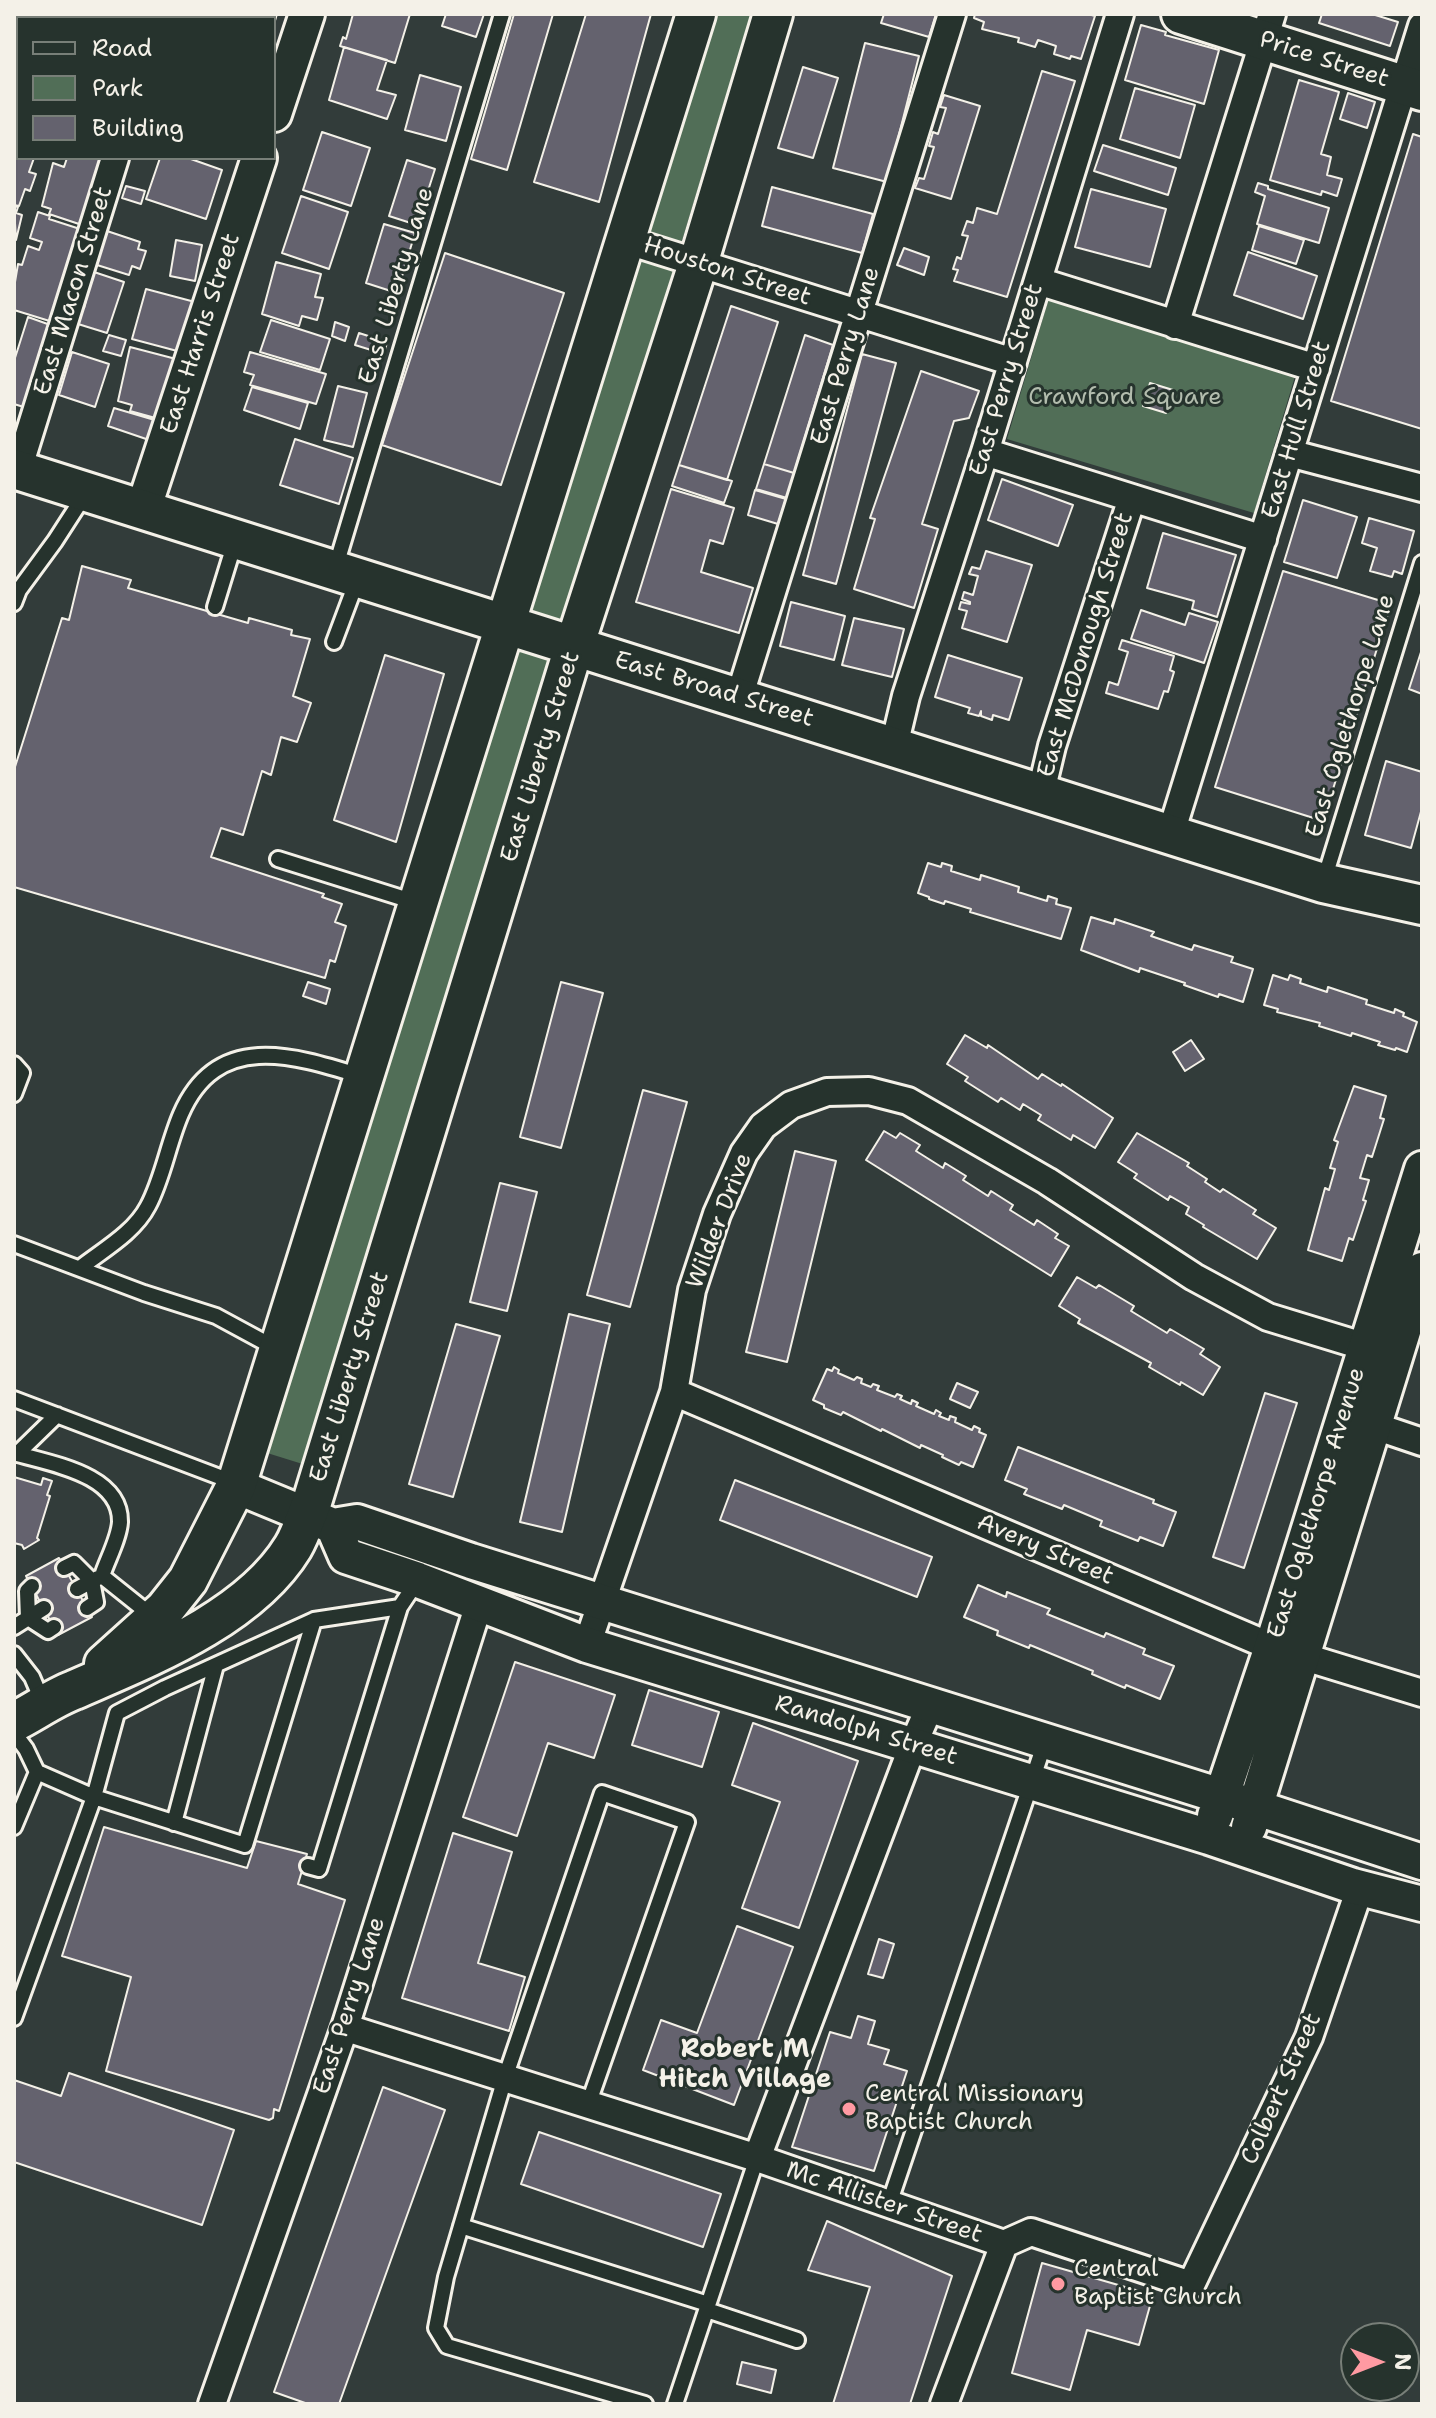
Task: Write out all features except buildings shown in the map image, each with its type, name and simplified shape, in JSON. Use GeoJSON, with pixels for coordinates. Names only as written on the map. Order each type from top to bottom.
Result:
{"type":"FeatureCollection","features":[{"type":"Feature","properties":{"kind":"main road"},"geometry":{"type":"LineString","coordinates":[[43,1706],[156,1619],[188,1580],[236,1486],[696,14]]}},
{"type":"Feature","properties":{"kind":"main road","name":"East Liberty Street"},"geometry":{"type":"LineString","coordinates":[[43,1706],[195,1634],[228,1614],[253,1592],[317,1514],[574,647],[698,264],[773,14]]}},
{"type":"Feature","properties":{"kind":"main road","name":"Price Street"},"geometry":{"type":"LineString","coordinates":[[1181,14],[1268,27],[1413,88]]}},
{"type":"Feature","properties":{"kind":"main road","name":"East Broad Street"},"geometry":{"type":"LineString","coordinates":[[16,470],[1323,883],[1422,905]]}},
{"type":"Feature","properties":{"kind":"main road","name":"East Broad Street"},"geometry":{"type":"LineString","coordinates":[[1323,883],[1422,928]]}},
{"type":"Feature","properties":{"kind":"street"},"geometry":{"type":"LineString","coordinates":[[276,108],[307,14]]}},
{"type":"Feature","properties":{"kind":"street","name":"East Perry Lane"},"geometry":{"type":"LineString","coordinates":[[739,698],[952,14]]}},
{"type":"Feature","properties":{"kind":"street","name":"East Perry Street"},"geometry":{"type":"LineString","coordinates":[[894,746],[906,696],[1120,14]]}},
{"type":"Feature","properties":{"kind":"street","name":"East Hull Street"},"geometry":{"type":"LineString","coordinates":[[1171,833],[1316,368],[1413,88],[1422,26]]}},
{"type":"Feature","properties":{"kind":"street"},"geometry":{"type":"LineString","coordinates":[[1175,325],[1268,27]]}},
{"type":"Feature","properties":{"kind":"street","name":"East Macon Street"},"geometry":{"type":"LineString","coordinates":[[16,470],[114,160]]}},
{"type":"Feature","properties":{"kind":"street","name":"East Harris Street"},"geometry":{"type":"LineString","coordinates":[[143,510],[258,160]]}},
{"type":"Feature","properties":{"kind":"street","name":"Houston Street"},"geometry":{"type":"LineString","coordinates":[[625,240],[1013,362]]}},
{"type":"Feature","properties":{"kind":"street"},"geometry":{"type":"LineString","coordinates":[[1038,281],[1316,368]]}},
{"type":"Feature","properties":{"kind":"street"},"geometry":{"type":"LineString","coordinates":[[985,452],[1263,539]]}},
{"type":"Feature","properties":{"kind":"street"},"geometry":{"type":"LineString","coordinates":[[1289,453],[1422,488]]}},
{"type":"Feature","properties":{"kind":"street","name":"East McDonough Street"},"geometry":{"type":"LineString","coordinates":[[1041,792],[1052,746],[1132,498]]}},
{"type":"Feature","properties":{"kind":"street","name":"Wilder Drive"},"geometry":{"type":"LineString","coordinates":[[587,1645],[674,1392],[692,1290],[717,1214],[744,1153],[763,1126],[791,1105],[827,1092],[869,1091],[908,1101],[1047,1181],[1194,1277],[1268,1317],[1366,1347]]}},
{"type":"Feature","properties":{"kind":"street","name":"East Oglethorpe Avenue"},"geometry":{"type":"LineString","coordinates":[[1359,1421],[1366,1347],[1422,1169]]}},
{"type":"Feature","properties":{"kind":"street","name":"East Oglethorpe Avenue"},"geometry":{"type":"LineString","coordinates":[[1243,1849],[1286,1652],[1359,1421],[1422,1270]]}},
{"type":"Feature","properties":{"kind":"street","name":"Avery Street"},"geometry":{"type":"LineString","coordinates":[[674,1392],[1286,1652],[1422,1693]]}},
{"type":"Feature","properties":{"kind":"street"},"geometry":{"type":"LineString","coordinates":[[1359,1421],[1422,1442]]}},
{"type":"Feature","properties":{"kind":"street","name":"Randolph Street"},"geometry":{"type":"LineString","coordinates":[[236,1486],[317,1514],[357,1522],[930,1706],[1254,1806],[1422,1862]]}},
{"type":"Feature","properties":{"kind":"street","name":"Randolph Street"},"geometry":{"type":"LineString","coordinates":[[317,1514],[346,1556],[409,1593],[479,1604],[587,1645],[1209,1837],[1360,1888],[1422,1904]]}},
{"type":"Feature","properties":{"kind":"street","name":"East Perry Lane"},"geometry":{"type":"LineString","coordinates":[[212,2404],[346,2024],[479,1604]]}},
{"type":"Feature","properties":{"kind":"street","name":"East Oglethorpe Avenue"},"geometry":{"type":"LineString","coordinates":[[1209,1837],[1221,1796],[1286,1652]]}},
{"type":"Feature","properties":{"kind":"street"},"geometry":{"type":"LineString","coordinates":[[757,2158],[930,1706]]}},
{"type":"Feature","properties":{"kind":"street","name":"Colbert Street"},"geometry":{"type":"LineString","coordinates":[[1191,2285],[1309,2037],[1360,1888]]}},
{"type":"Feature","properties":{"kind":"street","name":"Mc Allister Street"},"geometry":{"type":"LineString","coordinates":[[346,2024],[350,2029],[757,2158],[1004,2244],[1031,2232],[1191,2285]]}},
{"type":"Feature","properties":{"kind":"street"},"geometry":{"type":"LineString","coordinates":[[944,2404],[1004,2244]]}},
{"type":"Feature","properties":{"kind":"lane","name":"East Liberty Lane"},"geometry":{"type":"LineString","coordinates":[[334,642],[346,574],[502,14]]}},
{"type":"Feature","properties":{"kind":"lane"},"geometry":{"type":"LineString","coordinates":[[16,594],[86,492]]}},
{"type":"Feature","properties":{"kind":"lane"},"geometry":{"type":"LineString","coordinates":[[215,607],[236,539]]}},
{"type":"Feature","properties":{"kind":"lane","name":"East Oglethorpe Lane"},"geometry":{"type":"LineString","coordinates":[[1323,883],[1422,563]]}},
{"type":"Feature","properties":{"kind":"lane"},"geometry":{"type":"LineString","coordinates":[[278,859],[418,903]]}},
{"type":"Feature","properties":{"kind":"lane"},"geometry":{"type":"LineString","coordinates":[[80,1268],[133,1227],[148,1207],[182,1112],[198,1084],[211,1070],[235,1059],[259,1055],[316,1063],[364,1077]]}},
{"type":"Feature","properties":{"kind":"lane"},"geometry":{"type":"LineString","coordinates":[[14,1064],[22,1073],[14,1094]]}},
{"type":"Feature","properties":{"kind":"lane"},"geometry":{"type":"LineString","coordinates":[[14,1244],[144,1293],[216,1316],[279,1350]]}},
{"type":"Feature","properties":{"kind":"lane"},"geometry":{"type":"LineString","coordinates":[[14,1399],[207,1473],[231,1479],[236,1486]]}},
{"type":"Feature","properties":{"kind":"lane"},"geometry":{"type":"LineString","coordinates":[[57,1415],[16,1454],[97,1479],[116,1500],[120,1524],[97,1578],[96,1602],[87,1608]]}},
{"type":"Feature","properties":{"kind":"lane"},"geometry":{"type":"LineString","coordinates":[[64,1568],[74,1563],[156,1619]]}},
{"type":"Feature","properties":{"kind":"lane"},"geometry":{"type":"LineString","coordinates":[[77,1589],[97,1578]]}},
{"type":"Feature","properties":{"kind":"lane"},"geometry":{"type":"LineString","coordinates":[[28,1618],[27,1591],[32,1586]]}},
{"type":"Feature","properties":{"kind":"lane"},"geometry":{"type":"LineString","coordinates":[[14,2018],[94,1797],[117,1713],[314,1620],[409,1593]]}},
{"type":"Feature","properties":{"kind":"lane"},"geometry":{"type":"LineString","coordinates":[[308,1866],[319,1869],[409,1593]]}},
{"type":"Feature","properties":{"kind":"lane"},"geometry":{"type":"LineString","coordinates":[[14,1627],[44,1608]]}},
{"type":"Feature","properties":{"kind":"lane"},"geometry":{"type":"LineString","coordinates":[[28,1618],[48,1631],[54,1627]]}},
{"type":"Feature","properties":{"kind":"lane"},"geometry":{"type":"LineString","coordinates":[[14,1733],[37,1772],[94,1797],[245,1845],[314,1620]]}},
{"type":"Feature","properties":{"kind":"lane"},"geometry":{"type":"LineString","coordinates":[[14,1654],[32,1677],[43,1706]]}},
{"type":"Feature","properties":{"kind":"lane"},"geometry":{"type":"LineString","coordinates":[[174,1823],[216,1665]]}},
{"type":"Feature","properties":{"kind":"lane"},"geometry":{"type":"LineString","coordinates":[[889,2204],[1045,1742]]}},
{"type":"Feature","properties":{"kind":"lane"},"geometry":{"type":"LineString","coordinates":[[14,1827],[37,1772]]}},
{"type":"Feature","properties":{"kind":"lane"},"geometry":{"type":"LineString","coordinates":[[588,2105],[687,1822],[602,1793],[505,2078],[446,2277],[436,2328],[447,2346],[645,2404]]}},
{"type":"Feature","properties":{"kind":"lane"},"geometry":{"type":"LineString","coordinates":[[675,2404],[757,2158]]}},
{"type":"Feature","properties":{"kind":"lane"},"geometry":{"type":"LineString","coordinates":[[461,2226],[708,2307],[797,2340]]}},
{"type":"Feature","properties":{"kind":"green space"},"geometry":{"type":"Polygon","coordinates":[[[710,14],[751,14],[309,1466],[264,1452],[710,14]]]}},
{"type":"Feature","properties":{"kind":"green space","name":"Crawford Square"},"geometry":{"type":"Polygon","coordinates":[[[1049,298],[1296,373],[1254,513],[1007,439],[1049,298]]]}},
{"type":"Feature","properties":{"kind":"place","name":"Central Missionary Baptist Church"},"geometry":{"type":"Point","coordinates":[849,2109]}},
{"type":"Feature","properties":{"kind":"place","name":"Central Baptist Church"},"geometry":{"type":"Point","coordinates":[1058,2284]}},
{"type":"Feature","properties":{"kind":"district","name":"Robert M Hitch Village"},"geometry":{"type":"Point","coordinates":[745,2065]}}]}
